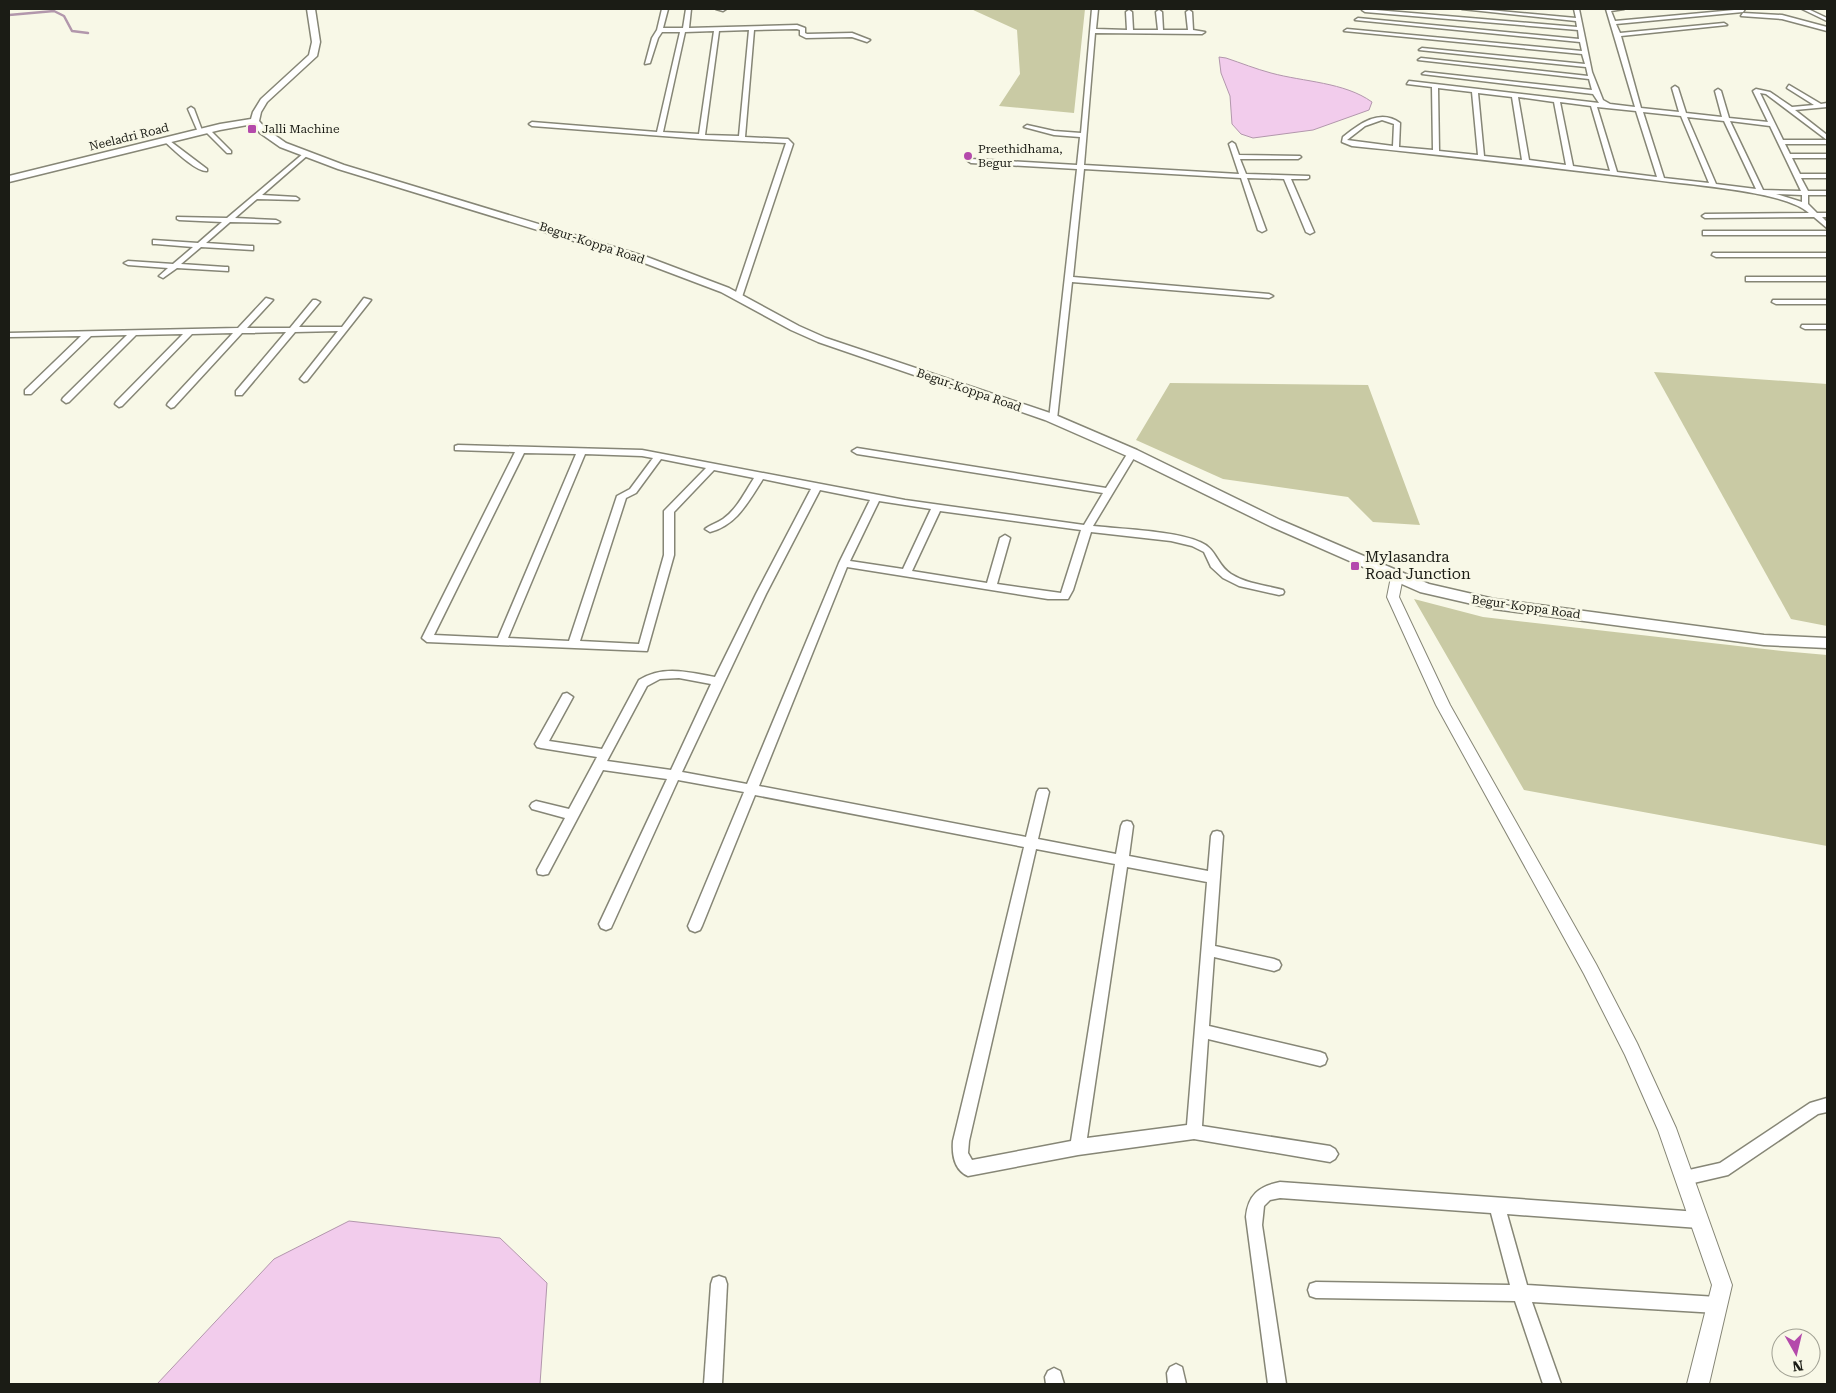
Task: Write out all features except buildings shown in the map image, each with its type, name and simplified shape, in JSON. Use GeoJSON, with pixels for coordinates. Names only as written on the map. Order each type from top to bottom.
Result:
{"type":"FeatureCollection","features":[{"type":"Feature","properties":{"kind":"main road"},"geometry":{"type":"LineString","coordinates":[[255,121],[257,112],[274,89],[313,56],[316,42],[311,9]]}},
{"type":"Feature","properties":{"kind":"main road","name":"Neeladri Road"},"geometry":{"type":"LineString","coordinates":[[9,179],[204,131],[255,121]]}},
{"type":"Feature","properties":{"kind":"main road","name":"Begur-Koppa Road"},"geometry":{"type":"LineString","coordinates":[[255,121],[271,138],[341,168],[643,259],[724,290],[795,328],[822,340],[1052,419],[1132,453],[1275,523],[1425,588],[1494,604],[1764,640],[1827,643]]}},
{"type":"Feature","properties":{"kind":"street"},"geometry":{"type":"LineString","coordinates":[[647,63],[654,38],[660,30],[665,9]]}},
{"type":"Feature","properties":{"kind":"street"},"geometry":{"type":"LineString","coordinates":[[660,134],[689,9]]}},
{"type":"Feature","properties":{"kind":"street"},"geometry":{"type":"LineString","coordinates":[[718,9],[723,9]]}},
{"type":"Feature","properties":{"kind":"street"},"geometry":{"type":"LineString","coordinates":[[1052,419],[1095,9]]}},
{"type":"Feature","properties":{"kind":"street"},"geometry":{"type":"LineString","coordinates":[[1465,9],[1578,20]]}},
{"type":"Feature","properties":{"kind":"street"},"geometry":{"type":"LineString","coordinates":[[1576,9],[1594,92],[1600,101],[1610,106]]}},
{"type":"Feature","properties":{"kind":"street"},"geometry":{"type":"LineString","coordinates":[[1622,9],[1607,9],[1618,35],[1661,179]]}},
{"type":"Feature","properties":{"kind":"street"},"geometry":{"type":"LineString","coordinates":[[1710,9],[1716,12]]}},
{"type":"Feature","properties":{"kind":"street"},"geometry":{"type":"LineString","coordinates":[[1805,9],[1827,20]]}},
{"type":"Feature","properties":{"kind":"street"},"geometry":{"type":"LineString","coordinates":[[1365,10],[1579,29]]}},
{"type":"Feature","properties":{"kind":"street"},"geometry":{"type":"LineString","coordinates":[[1130,12],[1130,31]]}},
{"type":"Feature","properties":{"kind":"street"},"geometry":{"type":"LineString","coordinates":[[1159,12],[1161,32]]}},
{"type":"Feature","properties":{"kind":"street"},"geometry":{"type":"LineString","coordinates":[[1189,12],[1191,32]]}},
{"type":"Feature","properties":{"kind":"street"},"geometry":{"type":"LineString","coordinates":[[1614,23],[1716,12],[1743,12],[1794,20],[1827,29]]}},
{"type":"Feature","properties":{"kind":"street"},"geometry":{"type":"LineString","coordinates":[[1358,20],[1582,41]]}},
{"type":"Feature","properties":{"kind":"street"},"geometry":{"type":"LineString","coordinates":[[1618,35],[1724,25]]}},
{"type":"Feature","properties":{"kind":"street"},"geometry":{"type":"LineString","coordinates":[[660,30],[797,27],[803,29],[802,34],[806,36],[856,35],[867,40]]}},
{"type":"Feature","properties":{"kind":"street"},"geometry":{"type":"LineString","coordinates":[[742,139],[752,28]]}},
{"type":"Feature","properties":{"kind":"street"},"geometry":{"type":"LineString","coordinates":[[702,137],[717,29]]}},
{"type":"Feature","properties":{"kind":"street"},"geometry":{"type":"LineString","coordinates":[[1093,31],[1202,32]]}},
{"type":"Feature","properties":{"kind":"street"},"geometry":{"type":"LineString","coordinates":[[1347,31],[1586,53]]}},
{"type":"Feature","properties":{"kind":"street"},"geometry":{"type":"LineString","coordinates":[[1422,50],[1589,66]]}},
{"type":"Feature","properties":{"kind":"street"},"geometry":{"type":"LineString","coordinates":[[1421,60],[1592,78]]}},
{"type":"Feature","properties":{"kind":"street"},"geometry":{"type":"LineString","coordinates":[[1424,74],[1594,92]]}},
{"type":"Feature","properties":{"kind":"street"},"geometry":{"type":"LineString","coordinates":[[1409,83],[1515,95],[1557,102],[1772,124]]}},
{"type":"Feature","properties":{"kind":"street"},"geometry":{"type":"LineString","coordinates":[[1435,86],[1436,152]]}},
{"type":"Feature","properties":{"kind":"street"},"geometry":{"type":"LineString","coordinates":[[1789,87],[1827,113]]}},
{"type":"Feature","properties":{"kind":"street"},"geometry":{"type":"LineString","coordinates":[[1675,88],[1683,114],[1713,186]]}},
{"type":"Feature","properties":{"kind":"street"},"geometry":{"type":"LineString","coordinates":[[1475,91],[1481,157]]}},
{"type":"Feature","properties":{"kind":"street"},"geometry":{"type":"LineString","coordinates":[[1718,91],[1726,119],[1761,192],[1805,205],[1827,226]]}},
{"type":"Feature","properties":{"kind":"street"},"geometry":{"type":"LineString","coordinates":[[1805,205],[1805,192],[1756,92],[1768,93],[1827,138]]}},
{"type":"Feature","properties":{"kind":"street"},"geometry":{"type":"LineString","coordinates":[[1515,95],[1526,162]]}},
{"type":"Feature","properties":{"kind":"street"},"geometry":{"type":"LineString","coordinates":[[1557,102],[1570,168]]}},
{"type":"Feature","properties":{"kind":"street"},"geometry":{"type":"LineString","coordinates":[[1791,109],[1827,105]]}},
{"type":"Feature","properties":{"kind":"street"},"geometry":{"type":"LineString","coordinates":[[1594,106],[1614,173]]}},
{"type":"Feature","properties":{"kind":"street"},"geometry":{"type":"LineString","coordinates":[[191,109],[204,131],[229,152]]}},
{"type":"Feature","properties":{"kind":"street"},"geometry":{"type":"LineString","coordinates":[[1396,148],[1397,123],[1386,119],[1370,120],[1345,138],[1344,141],[1352,144],[1526,162],[1761,192],[1827,193]]}},
{"type":"Feature","properties":{"kind":"street"},"geometry":{"type":"LineString","coordinates":[[532,124],[702,137],[786,140],[790,144],[738,298]]}},
{"type":"Feature","properties":{"kind":"street"},"geometry":{"type":"LineString","coordinates":[[1028,127],[1082,135]]}},
{"type":"Feature","properties":{"kind":"street"},"geometry":{"type":"LineString","coordinates":[[166,140],[206,170]]}},
{"type":"Feature","properties":{"kind":"street"},"geometry":{"type":"LineString","coordinates":[[1782,142],[1827,142]]}},
{"type":"Feature","properties":{"kind":"street"},"geometry":{"type":"LineString","coordinates":[[1232,144],[1262,230]]}},
{"type":"Feature","properties":{"kind":"street"},"geometry":{"type":"LineString","coordinates":[[163,276],[306,154]]}},
{"type":"Feature","properties":{"kind":"street"},"geometry":{"type":"LineString","coordinates":[[1786,156],[1827,156]]}},
{"type":"Feature","properties":{"kind":"street"},"geometry":{"type":"LineString","coordinates":[[1236,157],[1298,157]]}},
{"type":"Feature","properties":{"kind":"street"},"geometry":{"type":"LineString","coordinates":[[970,161],[1244,176],[1307,177]]}},
{"type":"Feature","properties":{"kind":"street"},"geometry":{"type":"LineString","coordinates":[[1797,176],[1827,176]]}},
{"type":"Feature","properties":{"kind":"street"},"geometry":{"type":"LineString","coordinates":[[1287,177],[1310,232]]}},
{"type":"Feature","properties":{"kind":"street"},"geometry":{"type":"LineString","coordinates":[[255,197],[296,199]]}},
{"type":"Feature","properties":{"kind":"street"},"geometry":{"type":"LineString","coordinates":[[1705,216],[1827,215]]}},
{"type":"Feature","properties":{"kind":"street"},"geometry":{"type":"LineString","coordinates":[[178,218],[276,222]]}},
{"type":"Feature","properties":{"kind":"street"},"geometry":{"type":"LineString","coordinates":[[1706,233],[1827,233]]}},
{"type":"Feature","properties":{"kind":"street"},"geometry":{"type":"LineString","coordinates":[[156,242],[250,248]]}},
{"type":"Feature","properties":{"kind":"street"},"geometry":{"type":"LineString","coordinates":[[1716,255],[1827,255]]}},
{"type":"Feature","properties":{"kind":"street"},"geometry":{"type":"LineString","coordinates":[[128,263],[225,269]]}},
{"type":"Feature","properties":{"kind":"street"},"geometry":{"type":"LineString","coordinates":[[1749,279],[1827,278]]}},
{"type":"Feature","properties":{"kind":"street"},"geometry":{"type":"LineString","coordinates":[[1068,279],[1269,296]]}},
{"type":"Feature","properties":{"kind":"street"},"geometry":{"type":"LineString","coordinates":[[171,406],[269,300]]}},
{"type":"Feature","properties":{"kind":"street"},"geometry":{"type":"LineString","coordinates":[[304,379],[367,300]]}},
{"type":"Feature","properties":{"kind":"street"},"geometry":{"type":"LineString","coordinates":[[239,393],[316,302]]}},
{"type":"Feature","properties":{"kind":"street"},"geometry":{"type":"LineString","coordinates":[[1776,302],[1827,302]]}},
{"type":"Feature","properties":{"kind":"street"},"geometry":{"type":"LineString","coordinates":[[1805,327],[1827,327]]}},
{"type":"Feature","properties":{"kind":"street"},"geometry":{"type":"LineString","coordinates":[[9,335],[343,329]]}},
{"type":"Feature","properties":{"kind":"street"},"geometry":{"type":"LineString","coordinates":[[119,404],[190,332]]}},
{"type":"Feature","properties":{"kind":"street"},"geometry":{"type":"LineString","coordinates":[[66,400],[134,333]]}},
{"type":"Feature","properties":{"kind":"street"},"geometry":{"type":"LineString","coordinates":[[28,392],[88,334]]}},
{"type":"Feature","properties":{"kind":"street"},"geometry":{"type":"LineString","coordinates":[[458,448],[642,453],[936,508],[1172,538],[1195,543],[1208,550],[1215,565],[1227,576],[1242,584],[1279,592]]}},
{"type":"Feature","properties":{"kind":"street"},"geometry":{"type":"LineString","coordinates":[[521,450],[427,638],[643,648],[668,555],[670,511],[713,466]]}},
{"type":"Feature","properties":{"kind":"street"},"geometry":{"type":"LineString","coordinates":[[501,642],[582,451]]}},
{"type":"Feature","properties":{"kind":"street"},"geometry":{"type":"LineString","coordinates":[[857,451],[1108,491]]}},
{"type":"Feature","properties":{"kind":"street"},"geometry":{"type":"LineString","coordinates":[[844,563],[1064,597],[1068,590],[1087,528],[1132,453]]}},
{"type":"Feature","properties":{"kind":"street"},"geometry":{"type":"LineString","coordinates":[[573,645],[622,496],[632,491],[659,456]]}},
{"type":"Feature","properties":{"kind":"street"},"geometry":{"type":"LineString","coordinates":[[710,529],[720,527],[734,516],[760,476]]}},
{"type":"Feature","properties":{"kind":"street"},"geometry":{"type":"LineString","coordinates":[[606,924],[717,681],[784,547],[818,487]]}},
{"type":"Feature","properties":{"kind":"street"},"geometry":{"type":"LineString","coordinates":[[695,926],[844,563],[876,498]]}},
{"type":"Feature","properties":{"kind":"street"},"geometry":{"type":"LineString","coordinates":[[906,573],[936,508]]}},
{"type":"Feature","properties":{"kind":"street"},"geometry":{"type":"LineString","coordinates":[[991,587],[1005,538]]}},
{"type":"Feature","properties":{"kind":"street"},"geometry":{"type":"LineString","coordinates":[[1398,577],[1393,596],[1443,705],[1594,978],[1659,1111],[1685,1176],[1722,1285],[1698,1384]]}},
{"type":"Feature","properties":{"kind":"street"},"geometry":{"type":"LineString","coordinates":[[542,870],[643,683],[651,676],[671,674],[717,681]]}},
{"type":"Feature","properties":{"kind":"street"},"geometry":{"type":"LineString","coordinates":[[568,697],[541,744],[602,760],[674,775],[1214,878]]}},
{"type":"Feature","properties":{"kind":"street"},"geometry":{"type":"LineString","coordinates":[[1043,792],[961,1141],[960,1155],[968,1168],[1078,1147],[1194,1132],[1330,1154]]}},
{"type":"Feature","properties":{"kind":"street"},"geometry":{"type":"LineString","coordinates":[[536,806],[572,815]]}},
{"type":"Feature","properties":{"kind":"street"},"geometry":{"type":"LineString","coordinates":[[1078,1147],[1120,860],[1127,826]]}},
{"type":"Feature","properties":{"kind":"street"},"geometry":{"type":"LineString","coordinates":[[1194,1132],[1217,836]]}},
{"type":"Feature","properties":{"kind":"street"},"geometry":{"type":"LineString","coordinates":[[1208,950],[1274,965]]}},
{"type":"Feature","properties":{"kind":"street"},"geometry":{"type":"LineString","coordinates":[[1202,1031],[1320,1059]]}},
{"type":"Feature","properties":{"kind":"street"},"geometry":{"type":"LineString","coordinates":[[1685,1176],[1723,1170],[1815,1108],[1827,1105]]}},
{"type":"Feature","properties":{"kind":"street"},"geometry":{"type":"LineString","coordinates":[[1277,1384],[1254,1224],[1254,1210],[1258,1198],[1268,1192],[1280,1190],[1699,1220]]}},
{"type":"Feature","properties":{"kind":"street"},"geometry":{"type":"LineString","coordinates":[[1498,1206],[1521,1293],[1552,1384]]}},
{"type":"Feature","properties":{"kind":"street"},"geometry":{"type":"LineString","coordinates":[[713,1384],[719,1284]]}},
{"type":"Feature","properties":{"kind":"street"},"geometry":{"type":"LineString","coordinates":[[1316,1290],[1521,1293],[1717,1305]]}},
{"type":"Feature","properties":{"kind":"green space"},"geometry":{"type":"Polygon","coordinates":[[[971,9],[1085,9],[1074,113],[999,106],[1020,74],[1017,30],[971,9]]]}},
{"type":"Feature","properties":{"kind":"green space"},"geometry":{"type":"Polygon","coordinates":[[[1654,372],[1827,384],[1827,626],[1791,619],[1654,372]]]}},
{"type":"Feature","properties":{"kind":"green space"},"geometry":{"type":"Polygon","coordinates":[[[1170,383],[1368,385],[1420,525],[1373,522],[1348,497],[1223,479],[1136,440],[1170,383]]]}},
{"type":"Feature","properties":{"kind":"green space"},"geometry":{"type":"Polygon","coordinates":[[[1414,599],[1483,617],[1827,655],[1827,846],[1524,790],[1414,599]]]}},
{"type":"Feature","properties":{"kind":"shaded area"},"geometry":{"type":"Polygon","coordinates":[[[1219,57],[1271,73],[1336,86],[1361,95],[1372,102],[1369,110],[1313,130],[1253,138],[1241,134],[1232,124],[1230,96],[1221,73],[1219,57]]]}},
{"type":"Feature","properties":{"kind":"shaded area"},"geometry":{"type":"Polygon","coordinates":[[[349,1221],[500,1238],[547,1283],[540,1384],[157,1384],[274,1259],[349,1221]]]}},
{"type":"Feature","properties":{"kind":"waterway"},"geometry":{"type":"LineString","coordinates":[[9,15],[54,11],[64,16],[72,31],[88,33]]}},
{"type":"Feature","properties":{"kind":"place","name":"Jalli Machine"},"geometry":{"type":"Point","coordinates":[252,129]}},
{"type":"Feature","properties":{"kind":"place","name":"Preethidhama, Begur"},"geometry":{"type":"Point","coordinates":[968,156]}},
{"type":"Feature","properties":{"kind":"place","name":"Mylasandra Road Junction"},"geometry":{"type":"Point","coordinates":[1355,566]}}]}
